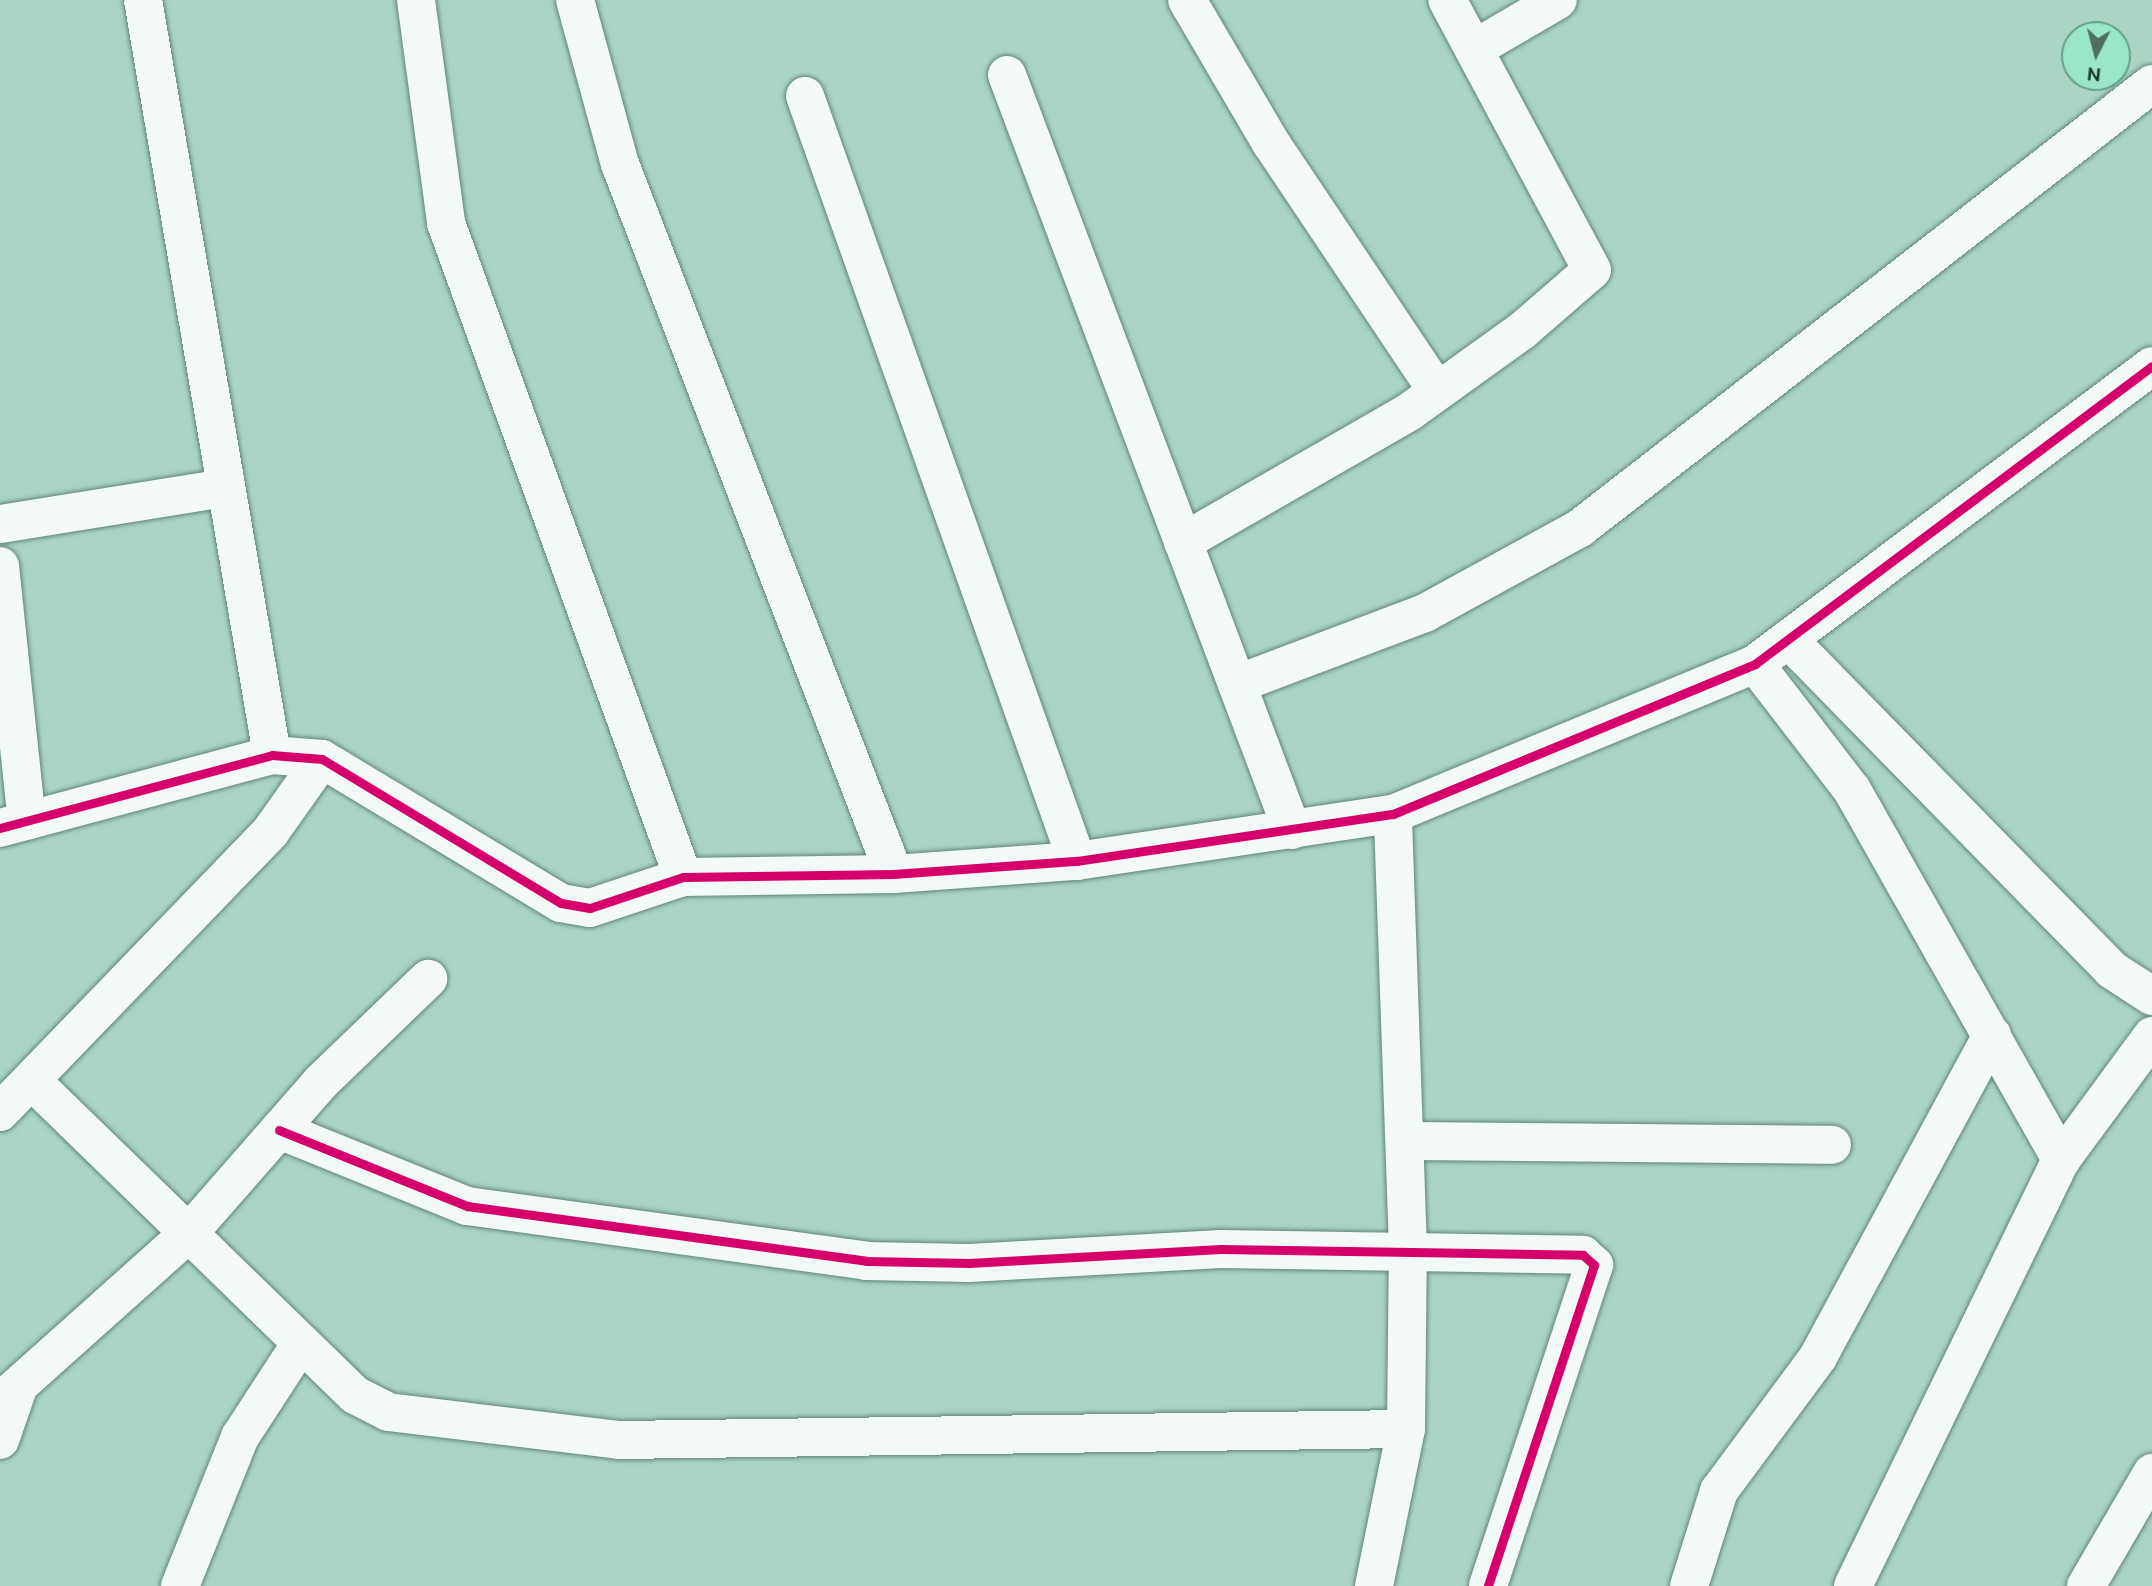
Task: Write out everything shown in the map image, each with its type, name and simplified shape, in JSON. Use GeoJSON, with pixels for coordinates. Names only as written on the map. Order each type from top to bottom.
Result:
{"type":"FeatureCollection","features":[{"type":"Feature","properties":{"kind":"street"},"geometry":{"type":"LineString","coordinates":[[143,0],[272,755]]}},
{"type":"Feature","properties":{"kind":"street"},"geometry":{"type":"LineString","coordinates":[[416,0],[446,223],[683,877]]}},
{"type":"Feature","properties":{"kind":"street"},"geometry":{"type":"LineString","coordinates":[[575,0],[620,164],[894,874]]}},
{"type":"Feature","properties":{"kind":"street"},"geometry":{"type":"LineString","coordinates":[[1187,0],[1271,144],[1437,391]]}},
{"type":"Feature","properties":{"kind":"street"},"geometry":{"type":"LineString","coordinates":[[1183,541],[1437,391],[1592,270],[1447,0]]}},
{"type":"Feature","properties":{"kind":"street"},"geometry":{"type":"LineString","coordinates":[[1474,49],[1558,0]]}},
{"type":"Feature","properties":{"kind":"street"},"geometry":{"type":"LineString","coordinates":[[1007,75],[1292,830]]}},
{"type":"Feature","properties":{"kind":"street"},"geometry":{"type":"LineString","coordinates":[[1237,684],[1425,613],[1580,528],[2152,84]]}},
{"type":"Feature","properties":{"kind":"street"},"geometry":{"type":"LineString","coordinates":[[805,96],[1077,861]]}},
{"type":"Feature","properties":{"kind":"street"},"geometry":{"type":"LineString","coordinates":[[0,566],[14,825],[272,755],[322,759],[561,903],[590,908],[683,877],[894,874],[1077,861],[1393,814],[1755,664],[2152,366]]}},
{"type":"Feature","properties":{"kind":"street"},"geometry":{"type":"LineString","coordinates":[[0,524],[226,488]]}},
{"type":"Feature","properties":{"kind":"street"},"geometry":{"type":"LineString","coordinates":[[1788,639],[2112,970],[2152,996]]}},
{"type":"Feature","properties":{"kind":"street"},"geometry":{"type":"LineString","coordinates":[[1755,664],[1852,790],[2061,1160]]}},
{"type":"Feature","properties":{"kind":"street"},"geometry":{"type":"LineString","coordinates":[[0,1112],[271,831],[322,759]]}},
{"type":"Feature","properties":{"kind":"street"},"geometry":{"type":"LineString","coordinates":[[1374,1586],[1406,1429],[1408,1249],[1393,814]]}},
{"type":"Feature","properties":{"kind":"street"},"geometry":{"type":"LineString","coordinates":[[0,1440],[10,1394],[188,1234],[279,1130],[428,979]]}},
{"type":"Feature","properties":{"kind":"street"},"geometry":{"type":"LineString","coordinates":[[1689,1586],[1718,1491],[1818,1357],[1992,1035]]}},
{"type":"Feature","properties":{"kind":"street"},"geometry":{"type":"LineString","coordinates":[[1853,1586],[2061,1160],[2152,1036]]}},
{"type":"Feature","properties":{"kind":"street"},"geometry":{"type":"LineString","coordinates":[[32,1081],[355,1395],[388,1412],[619,1440],[1406,1429]]}},
{"type":"Feature","properties":{"kind":"street"},"geometry":{"type":"LineString","coordinates":[[279,1130],[467,1206],[866,1261],[1408,1249],[1583,1255],[1594,1265],[1488,1586]]}},
{"type":"Feature","properties":{"kind":"street"},"geometry":{"type":"LineString","coordinates":[[1405,1141],[1832,1145]]}},
{"type":"Feature","properties":{"kind":"street"},"geometry":{"type":"LineString","coordinates":[[180,1586],[240,1437],[301,1343]]}},
{"type":"Feature","properties":{"kind":"street"},"geometry":{"type":"LineString","coordinates":[[2086,1586],[2152,1473]]}},
{"type":"Feature","properties":{"kind":"cycle path"},"geometry":{"type":"LineString","coordinates":[[0,828],[272,755],[322,759],[561,903],[590,908],[683,877],[894,874],[1077,861],[1393,814],[1755,664],[2152,366]]}},
{"type":"Feature","properties":{"kind":"cycle path"},"geometry":{"type":"LineString","coordinates":[[279,1130],[467,1206],[866,1261],[969,1263],[1221,1249],[1583,1255],[1594,1265],[1488,1586]]}}]}
